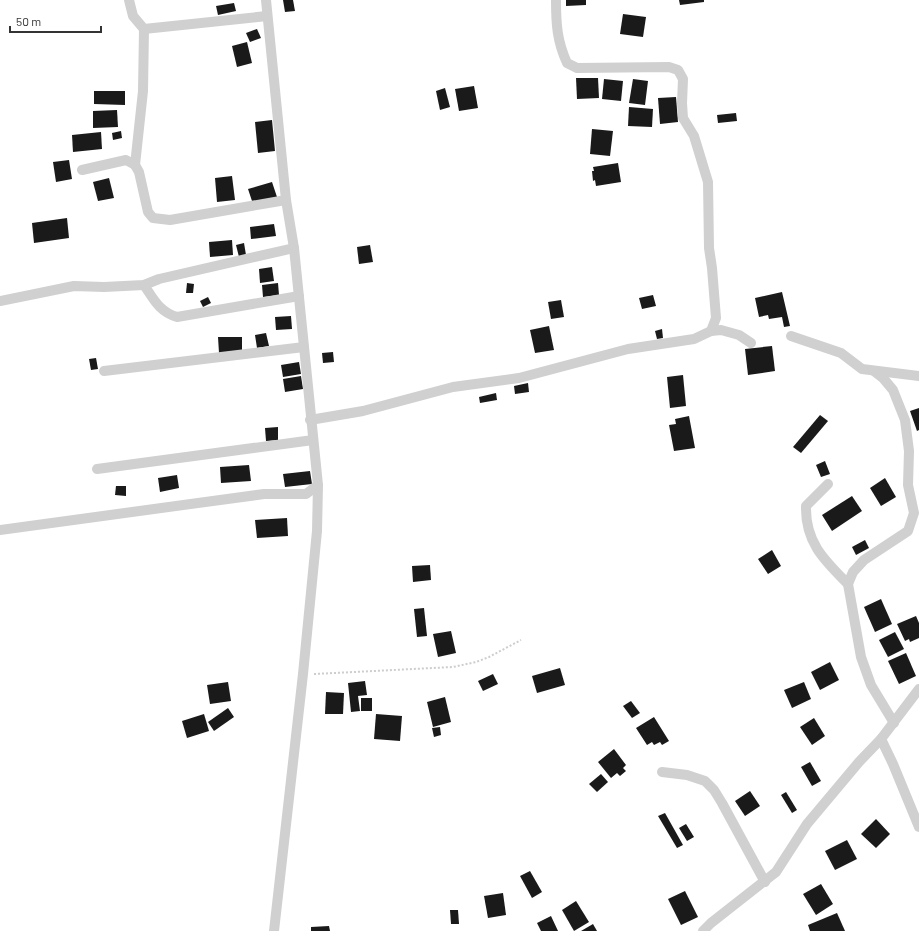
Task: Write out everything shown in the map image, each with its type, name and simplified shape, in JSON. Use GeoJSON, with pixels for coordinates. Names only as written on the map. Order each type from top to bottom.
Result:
{"type":"FeatureCollection","features":[{"type":"Feature","properties":{"kind":"street"},"geometry":{"type":"LineString","coordinates":[[129,0],[134,16],[144,29],[143,91],[135,165]]}},
{"type":"Feature","properties":{"kind":"street"},"geometry":{"type":"LineString","coordinates":[[266,0],[286,200],[294,248],[310,420],[314,440],[318,485],[317,531],[303,674],[274,931]]}},
{"type":"Feature","properties":{"kind":"street"},"geometry":{"type":"LineString","coordinates":[[556,0],[557,30],[562,51],[567,63],[577,68],[669,67],[678,70],[683,79],[683,118],[694,136],[708,182],[709,248],[716,318],[711,331]]}},
{"type":"Feature","properties":{"kind":"street"},"geometry":{"type":"LineString","coordinates":[[144,29],[268,16]]}},
{"type":"Feature","properties":{"kind":"street"},"geometry":{"type":"LineString","coordinates":[[82,170],[126,160],[135,165],[139,172],[148,212],[153,218],[170,220],[286,200]]}},
{"type":"Feature","properties":{"kind":"street"},"geometry":{"type":"LineString","coordinates":[[0,301],[74,286],[104,287],[144,285],[166,277],[294,248]]}},
{"type":"Feature","properties":{"kind":"street"},"geometry":{"type":"LineString","coordinates":[[144,285],[161,310],[168,315],[177,317],[299,296]]}},
{"type":"Feature","properties":{"kind":"street"},"geometry":{"type":"LineString","coordinates":[[310,420],[363,411],[453,387],[519,378],[628,349],[694,339],[711,331],[721,330],[739,335],[751,343]]}},
{"type":"Feature","properties":{"kind":"street"},"geometry":{"type":"LineString","coordinates":[[790,336],[841,353],[862,369],[919,376]]}},
{"type":"Feature","properties":{"kind":"street"},"geometry":{"type":"LineString","coordinates":[[104,371],[304,347]]}},
{"type":"Feature","properties":{"kind":"street"},"geometry":{"type":"LineString","coordinates":[[874,371],[883,378],[893,390],[905,420],[909,451],[908,485],[914,513],[908,531],[864,560],[853,572],[848,584],[861,657],[871,685],[894,723]]}},
{"type":"Feature","properties":{"kind":"street"},"geometry":{"type":"LineString","coordinates":[[97,469],[314,440]]}},
{"type":"Feature","properties":{"kind":"street"},"geometry":{"type":"LineString","coordinates":[[828,484],[806,506],[806,520],[812,538],[824,560],[848,584]]}},
{"type":"Feature","properties":{"kind":"street"},"geometry":{"type":"LineString","coordinates":[[0,530],[264,494],[306,494],[318,485]]}},
{"type":"Feature","properties":{"kind":"street"},"geometry":{"type":"LineString","coordinates":[[306,494],[318,507]]}},
{"type":"Feature","properties":{"kind":"street"},"geometry":{"type":"LineString","coordinates":[[703,931],[776,872],[807,824],[894,723],[919,689]]}},
{"type":"Feature","properties":{"kind":"street"},"geometry":{"type":"LineString","coordinates":[[880,739],[893,764],[919,827]]}},
{"type":"Feature","properties":{"kind":"street"},"geometry":{"type":"LineString","coordinates":[[662,772],[687,775],[705,781],[714,790],[765,882]]}},
{"type":"Feature","properties":{"kind":"path"},"geometry":{"type":"LineString","coordinates":[[303,674],[453,667],[483,660],[521,640]]}},
{"type":"Feature","properties":{"kind":"building"},"geometry":{"type":"Polygon","coordinates":[[[283,0],[293,0],[295,11],[285,12],[283,0]]]}},
{"type":"Feature","properties":{"kind":"building"},"geometry":{"type":"Polygon","coordinates":[[[566,0],[586,0],[586,5],[566,6],[566,0]]]}},
{"type":"Feature","properties":{"kind":"building"},"geometry":{"type":"Polygon","coordinates":[[[679,0],[704,0],[704,2],[680,5],[679,0]]]}},
{"type":"Feature","properties":{"kind":"building"},"geometry":{"type":"Polygon","coordinates":[[[234,3],[236,11],[218,15],[216,6],[234,3]]]}},
{"type":"Feature","properties":{"kind":"building"},"geometry":{"type":"Polygon","coordinates":[[[623,14],[646,17],[643,37],[620,34],[623,14]]]}},
{"type":"Feature","properties":{"kind":"building"},"geometry":{"type":"Polygon","coordinates":[[[257,29],[261,38],[250,42],[246,33],[257,29]]]}},
{"type":"Feature","properties":{"kind":"building"},"geometry":{"type":"Polygon","coordinates":[[[247,42],[252,63],[237,67],[232,46],[247,42]]]}},
{"type":"Feature","properties":{"kind":"building"},"geometry":{"type":"Polygon","coordinates":[[[576,78],[598,78],[599,98],[577,99],[576,78]]]}},
{"type":"Feature","properties":{"kind":"building"},"geometry":{"type":"Polygon","coordinates":[[[604,79],[623,81],[621,101],[602,99],[604,79]]]}},
{"type":"Feature","properties":{"kind":"building"},"geometry":{"type":"Polygon","coordinates":[[[633,79],[648,81],[645,105],[629,103],[633,79]]]}},
{"type":"Feature","properties":{"kind":"building"},"geometry":{"type":"Polygon","coordinates":[[[474,86],[478,108],[459,111],[455,89],[474,86]]]}},
{"type":"Feature","properties":{"kind":"building"},"geometry":{"type":"Polygon","coordinates":[[[445,88],[450,107],[440,110],[436,91],[445,88]]]}},
{"type":"Feature","properties":{"kind":"building"},"geometry":{"type":"Polygon","coordinates":[[[94,91],[125,91],[125,105],[94,104],[94,91]]]}},
{"type":"Feature","properties":{"kind":"building"},"geometry":{"type":"Polygon","coordinates":[[[676,97],[678,122],[660,124],[658,98],[676,97]]]}},
{"type":"Feature","properties":{"kind":"building"},"geometry":{"type":"Polygon","coordinates":[[[629,107],[653,109],[652,127],[628,126],[629,107]]]}},
{"type":"Feature","properties":{"kind":"building"},"geometry":{"type":"Polygon","coordinates":[[[117,110],[118,127],[93,128],[93,111],[117,110]]]}},
{"type":"Feature","properties":{"kind":"building"},"geometry":{"type":"Polygon","coordinates":[[[736,113],[737,121],[718,123],[717,115],[736,113]]]}},
{"type":"Feature","properties":{"kind":"building"},"geometry":{"type":"Polygon","coordinates":[[[272,120],[275,151],[258,153],[255,122],[272,120]]]}},
{"type":"Feature","properties":{"kind":"building"},"geometry":{"type":"Polygon","coordinates":[[[592,129],[613,131],[610,156],[590,154],[592,129]]]}},
{"type":"Feature","properties":{"kind":"building"},"geometry":{"type":"Polygon","coordinates":[[[121,131],[122,138],[113,140],[112,133],[121,131]]]}},
{"type":"Feature","properties":{"kind":"building"},"geometry":{"type":"Polygon","coordinates":[[[101,132],[102,149],[73,152],[72,135],[101,132]]]}},
{"type":"Feature","properties":{"kind":"building"},"geometry":{"type":"Polygon","coordinates":[[[69,160],[72,179],[56,182],[53,162],[69,160]]]}},
{"type":"Feature","properties":{"kind":"building"},"geometry":{"type":"Polygon","coordinates":[[[618,163],[621,182],[596,186],[595,180],[593,181],[593,167],[618,163]]]}},
{"type":"Feature","properties":{"kind":"building"},"geometry":{"type":"Polygon","coordinates":[[[232,176],[235,200],[217,202],[215,178],[232,176]]]}},
{"type":"Feature","properties":{"kind":"building"},"geometry":{"type":"Polygon","coordinates":[[[109,178],[114,198],[98,201],[93,182],[109,178]]]}},
{"type":"Feature","properties":{"kind":"building"},"geometry":{"type":"Polygon","coordinates":[[[272,182],[277,197],[253,204],[248,189],[272,182]]]}},
{"type":"Feature","properties":{"kind":"building"},"geometry":{"type":"Polygon","coordinates":[[[67,218],[69,238],[34,243],[32,223],[67,218]]]}},
{"type":"Feature","properties":{"kind":"building"},"geometry":{"type":"Polygon","coordinates":[[[274,224],[276,236],[251,239],[250,227],[274,224]]]}},
{"type":"Feature","properties":{"kind":"building"},"geometry":{"type":"Polygon","coordinates":[[[232,240],[233,255],[210,257],[209,242],[232,240]]]}},
{"type":"Feature","properties":{"kind":"building"},"geometry":{"type":"Polygon","coordinates":[[[244,243],[246,255],[239,257],[236,245],[244,243]]]}},
{"type":"Feature","properties":{"kind":"building"},"geometry":{"type":"Polygon","coordinates":[[[370,245],[373,262],[359,264],[357,247],[370,245]]]}},
{"type":"Feature","properties":{"kind":"building"},"geometry":{"type":"Polygon","coordinates":[[[272,267],[274,281],[260,283],[259,269],[272,267]]]}},
{"type":"Feature","properties":{"kind":"building"},"geometry":{"type":"Polygon","coordinates":[[[187,283],[194,284],[193,293],[186,293],[187,283]]]}},
{"type":"Feature","properties":{"kind":"building"},"geometry":{"type":"Polygon","coordinates":[[[278,283],[279,295],[263,297],[262,285],[278,283]]]}},
{"type":"Feature","properties":{"kind":"building"},"geometry":{"type":"Polygon","coordinates":[[[782,292],[790,326],[784,327],[782,317],[769,319],[768,315],[759,317],[755,298],[782,292]]]}},
{"type":"Feature","properties":{"kind":"building"},"geometry":{"type":"Polygon","coordinates":[[[653,295],[656,306],[642,309],[639,298],[653,295]]]}},
{"type":"Feature","properties":{"kind":"building"},"geometry":{"type":"Polygon","coordinates":[[[208,297],[211,303],[203,307],[200,301],[208,297]]]}},
{"type":"Feature","properties":{"kind":"building"},"geometry":{"type":"Polygon","coordinates":[[[561,300],[564,317],[551,319],[548,302],[561,300]]]}},
{"type":"Feature","properties":{"kind":"building"},"geometry":{"type":"Polygon","coordinates":[[[291,316],[292,329],[276,330],[275,317],[291,316]]]}},
{"type":"Feature","properties":{"kind":"building"},"geometry":{"type":"Polygon","coordinates":[[[549,326],[554,350],[535,353],[530,330],[549,326]]]}},
{"type":"Feature","properties":{"kind":"building"},"geometry":{"type":"Polygon","coordinates":[[[662,329],[663,338],[657,339],[655,331],[662,329]]]}},
{"type":"Feature","properties":{"kind":"building"},"geometry":{"type":"Polygon","coordinates":[[[266,333],[269,346],[257,348],[255,335],[266,333]]]}},
{"type":"Feature","properties":{"kind":"building"},"geometry":{"type":"Polygon","coordinates":[[[218,337],[242,337],[242,353],[219,353],[218,337]]]}},
{"type":"Feature","properties":{"kind":"building"},"geometry":{"type":"Polygon","coordinates":[[[772,346],[775,371],[748,375],[745,349],[772,346]]]}},
{"type":"Feature","properties":{"kind":"building"},"geometry":{"type":"Polygon","coordinates":[[[333,352],[334,362],[323,363],[322,353],[333,352]]]}},
{"type":"Feature","properties":{"kind":"building"},"geometry":{"type":"Polygon","coordinates":[[[96,358],[98,369],[91,370],[89,359],[96,358]]]}},
{"type":"Feature","properties":{"kind":"building"},"geometry":{"type":"Polygon","coordinates":[[[299,362],[301,374],[283,377],[281,365],[299,362]]]}},
{"type":"Feature","properties":{"kind":"building"},"geometry":{"type":"Polygon","coordinates":[[[683,375],[686,406],[670,408],[667,377],[683,375]]]}},
{"type":"Feature","properties":{"kind":"building"},"geometry":{"type":"Polygon","coordinates":[[[301,376],[303,389],[285,392],[283,379],[301,376]]]}},
{"type":"Feature","properties":{"kind":"building"},"geometry":{"type":"Polygon","coordinates":[[[528,383],[529,392],[515,394],[514,386],[528,383]]]}},
{"type":"Feature","properties":{"kind":"building"},"geometry":{"type":"Polygon","coordinates":[[[496,393],[497,400],[480,403],[479,397],[496,393]]]}},
{"type":"Feature","properties":{"kind":"building"},"geometry":{"type":"Polygon","coordinates":[[[919,408],[919,430],[917,431],[910,411],[919,408]]]}},
{"type":"Feature","properties":{"kind":"building"},"geometry":{"type":"Polygon","coordinates":[[[820,415],[828,421],[801,453],[793,447],[820,415]]]}},
{"type":"Feature","properties":{"kind":"building"},"geometry":{"type":"Polygon","coordinates":[[[689,416],[695,448],[674,451],[669,425],[676,424],[675,419],[689,416]]]}},
{"type":"Feature","properties":{"kind":"building"},"geometry":{"type":"Polygon","coordinates":[[[278,427],[278,440],[266,441],[265,428],[278,427]]]}},
{"type":"Feature","properties":{"kind":"building"},"geometry":{"type":"Polygon","coordinates":[[[825,461],[830,474],[821,477],[816,465],[825,461]]]}},
{"type":"Feature","properties":{"kind":"building"},"geometry":{"type":"Polygon","coordinates":[[[249,465],[251,481],[221,483],[220,467],[249,465]]]}},
{"type":"Feature","properties":{"kind":"building"},"geometry":{"type":"Polygon","coordinates":[[[310,471],[312,484],[285,487],[283,474],[310,471]]]}},
{"type":"Feature","properties":{"kind":"building"},"geometry":{"type":"Polygon","coordinates":[[[177,475],[179,488],[160,492],[158,478],[177,475]]]}},
{"type":"Feature","properties":{"kind":"building"},"geometry":{"type":"Polygon","coordinates":[[[885,478],[896,497],[881,506],[870,488],[885,478]]]}},
{"type":"Feature","properties":{"kind":"building"},"geometry":{"type":"Polygon","coordinates":[[[116,486],[126,486],[126,496],[115,495],[116,486]]]}},
{"type":"Feature","properties":{"kind":"building"},"geometry":{"type":"Polygon","coordinates":[[[852,496],[862,511],[832,531],[822,515],[852,496]]]}},
{"type":"Feature","properties":{"kind":"building"},"geometry":{"type":"Polygon","coordinates":[[[287,518],[288,536],[257,538],[255,520],[287,518]]]}},
{"type":"Feature","properties":{"kind":"building"},"geometry":{"type":"Polygon","coordinates":[[[865,540],[869,548],[856,555],[852,547],[865,540]]]}},
{"type":"Feature","properties":{"kind":"building"},"geometry":{"type":"Polygon","coordinates":[[[772,550],[781,566],[768,574],[758,559],[772,550]]]}},
{"type":"Feature","properties":{"kind":"building"},"geometry":{"type":"Polygon","coordinates":[[[430,565],[431,580],[413,582],[412,566],[430,565]]]}},
{"type":"Feature","properties":{"kind":"building"},"geometry":{"type":"Polygon","coordinates":[[[881,599],[892,624],[875,632],[864,607],[881,599]]]}},
{"type":"Feature","properties":{"kind":"building"},"geometry":{"type":"Polygon","coordinates":[[[424,608],[427,636],[417,637],[414,609],[424,608]]]}},
{"type":"Feature","properties":{"kind":"building"},"geometry":{"type":"Polygon","coordinates":[[[916,616],[919,623],[919,638],[910,642],[909,639],[905,641],[897,624],[916,616]]]}},
{"type":"Feature","properties":{"kind":"building"},"geometry":{"type":"Polygon","coordinates":[[[451,631],[456,653],[438,657],[433,634],[451,631]]]}},
{"type":"Feature","properties":{"kind":"building"},"geometry":{"type":"Polygon","coordinates":[[[895,632],[904,649],[888,657],[879,640],[895,632]]]}},
{"type":"Feature","properties":{"kind":"building"},"geometry":{"type":"Polygon","coordinates":[[[906,653],[916,676],[899,684],[888,661],[906,653]]]}},
{"type":"Feature","properties":{"kind":"building"},"geometry":{"type":"Polygon","coordinates":[[[830,662],[839,680],[820,690],[811,672],[830,662]]]}},
{"type":"Feature","properties":{"kind":"building"},"geometry":{"type":"Polygon","coordinates":[[[560,668],[565,685],[537,693],[532,676],[560,668]]]}},
{"type":"Feature","properties":{"kind":"building"},"geometry":{"type":"Polygon","coordinates":[[[493,674],[498,684],[483,691],[478,681],[493,674]]]}},
{"type":"Feature","properties":{"kind":"building"},"geometry":{"type":"Polygon","coordinates":[[[365,681],[367,695],[358,696],[360,711],[351,712],[348,683],[365,681]]]}},
{"type":"Feature","properties":{"kind":"building"},"geometry":{"type":"Polygon","coordinates":[[[228,682],[231,701],[210,704],[207,685],[228,682]]]}},
{"type":"Feature","properties":{"kind":"building"},"geometry":{"type":"Polygon","coordinates":[[[804,682],[811,699],[792,708],[784,690],[804,682]]]}},
{"type":"Feature","properties":{"kind":"building"},"geometry":{"type":"Polygon","coordinates":[[[326,692],[344,693],[343,714],[325,714],[326,692]]]}},
{"type":"Feature","properties":{"kind":"building"},"geometry":{"type":"Polygon","coordinates":[[[445,697],[451,722],[433,727],[427,702],[445,697]]]}},
{"type":"Feature","properties":{"kind":"building"},"geometry":{"type":"Polygon","coordinates":[[[361,698],[372,698],[372,711],[361,711],[361,698]]]}},
{"type":"Feature","properties":{"kind":"building"},"geometry":{"type":"Polygon","coordinates":[[[631,701],[640,713],[632,718],[623,706],[631,701]]]}},
{"type":"Feature","properties":{"kind":"building"},"geometry":{"type":"Polygon","coordinates":[[[228,708],[234,717],[214,731],[208,722],[228,708]]]}},
{"type":"Feature","properties":{"kind":"building"},"geometry":{"type":"Polygon","coordinates":[[[204,714],[209,731],[187,738],[182,721],[204,714]]]}},
{"type":"Feature","properties":{"kind":"building"},"geometry":{"type":"Polygon","coordinates":[[[376,714],[402,716],[400,741],[374,739],[376,714]]]}},
{"type":"Feature","properties":{"kind":"building"},"geometry":{"type":"Polygon","coordinates":[[[654,717],[669,741],[662,745],[660,742],[654,745],[652,742],[647,745],[636,728],[654,717]]]}},
{"type":"Feature","properties":{"kind":"building"},"geometry":{"type":"Polygon","coordinates":[[[814,718],[825,736],[812,745],[800,727],[814,718]]]}},
{"type":"Feature","properties":{"kind":"building"},"geometry":{"type":"Polygon","coordinates":[[[440,727],[441,735],[434,737],[432,728],[440,727]]]}},
{"type":"Feature","properties":{"kind":"building"},"geometry":{"type":"Polygon","coordinates":[[[614,749],[626,765],[623,768],[626,771],[620,776],[617,773],[611,778],[598,762],[614,749]]]}},
{"type":"Feature","properties":{"kind":"building"},"geometry":{"type":"Polygon","coordinates":[[[810,762],[821,781],[812,786],[801,767],[810,762]]]}},
{"type":"Feature","properties":{"kind":"building"},"geometry":{"type":"Polygon","coordinates":[[[601,774],[608,782],[597,792],[589,784],[601,774]]]}},
{"type":"Feature","properties":{"kind":"building"},"geometry":{"type":"Polygon","coordinates":[[[750,791],[760,806],[745,816],[735,801],[750,791]]]}},
{"type":"Feature","properties":{"kind":"building"},"geometry":{"type":"Polygon","coordinates":[[[786,792],[797,810],[792,813],[781,795],[786,792]]]}},
{"type":"Feature","properties":{"kind":"building"},"geometry":{"type":"Polygon","coordinates":[[[665,813],[683,845],[677,848],[658,816],[665,813]]]}},
{"type":"Feature","properties":{"kind":"building"},"geometry":{"type":"Polygon","coordinates":[[[876,819],[890,834],[876,848],[861,834],[876,819]]]}},
{"type":"Feature","properties":{"kind":"building"},"geometry":{"type":"Polygon","coordinates":[[[686,824],[694,837],[687,841],[679,828],[686,824]]]}},
{"type":"Feature","properties":{"kind":"building"},"geometry":{"type":"Polygon","coordinates":[[[847,840],[857,859],[835,870],[825,851],[847,840]]]}},
{"type":"Feature","properties":{"kind":"building"},"geometry":{"type":"Polygon","coordinates":[[[530,871],[542,892],[532,898],[520,876],[530,871]]]}},
{"type":"Feature","properties":{"kind":"building"},"geometry":{"type":"Polygon","coordinates":[[[821,884],[833,904],[816,915],[803,894],[821,884]]]}},
{"type":"Feature","properties":{"kind":"building"},"geometry":{"type":"Polygon","coordinates":[[[685,891],[698,917],[681,925],[668,899],[685,891]]]}},
{"type":"Feature","properties":{"kind":"building"},"geometry":{"type":"Polygon","coordinates":[[[503,893],[506,915],[488,918],[484,896],[503,893]]]}},
{"type":"Feature","properties":{"kind":"building"},"geometry":{"type":"Polygon","coordinates":[[[576,901],[589,922],[574,931],[562,910],[576,901]]]}},
{"type":"Feature","properties":{"kind":"building"},"geometry":{"type":"Polygon","coordinates":[[[450,910],[458,910],[459,924],[451,924],[450,910]]]}},
{"type":"Feature","properties":{"kind":"building"},"geometry":{"type":"Polygon","coordinates":[[[837,913],[845,931],[810,931],[808,925],[837,913]]]}},
{"type":"Feature","properties":{"kind":"building"},"geometry":{"type":"Polygon","coordinates":[[[551,916],[558,931],[541,931],[537,923],[551,916]]]}},
{"type":"Feature","properties":{"kind":"building"},"geometry":{"type":"Polygon","coordinates":[[[593,924],[597,931],[581,931],[593,924]]]}},
{"type":"Feature","properties":{"kind":"building"},"geometry":{"type":"Polygon","coordinates":[[[329,926],[330,931],[311,931],[311,927],[329,926]]]}}]}
